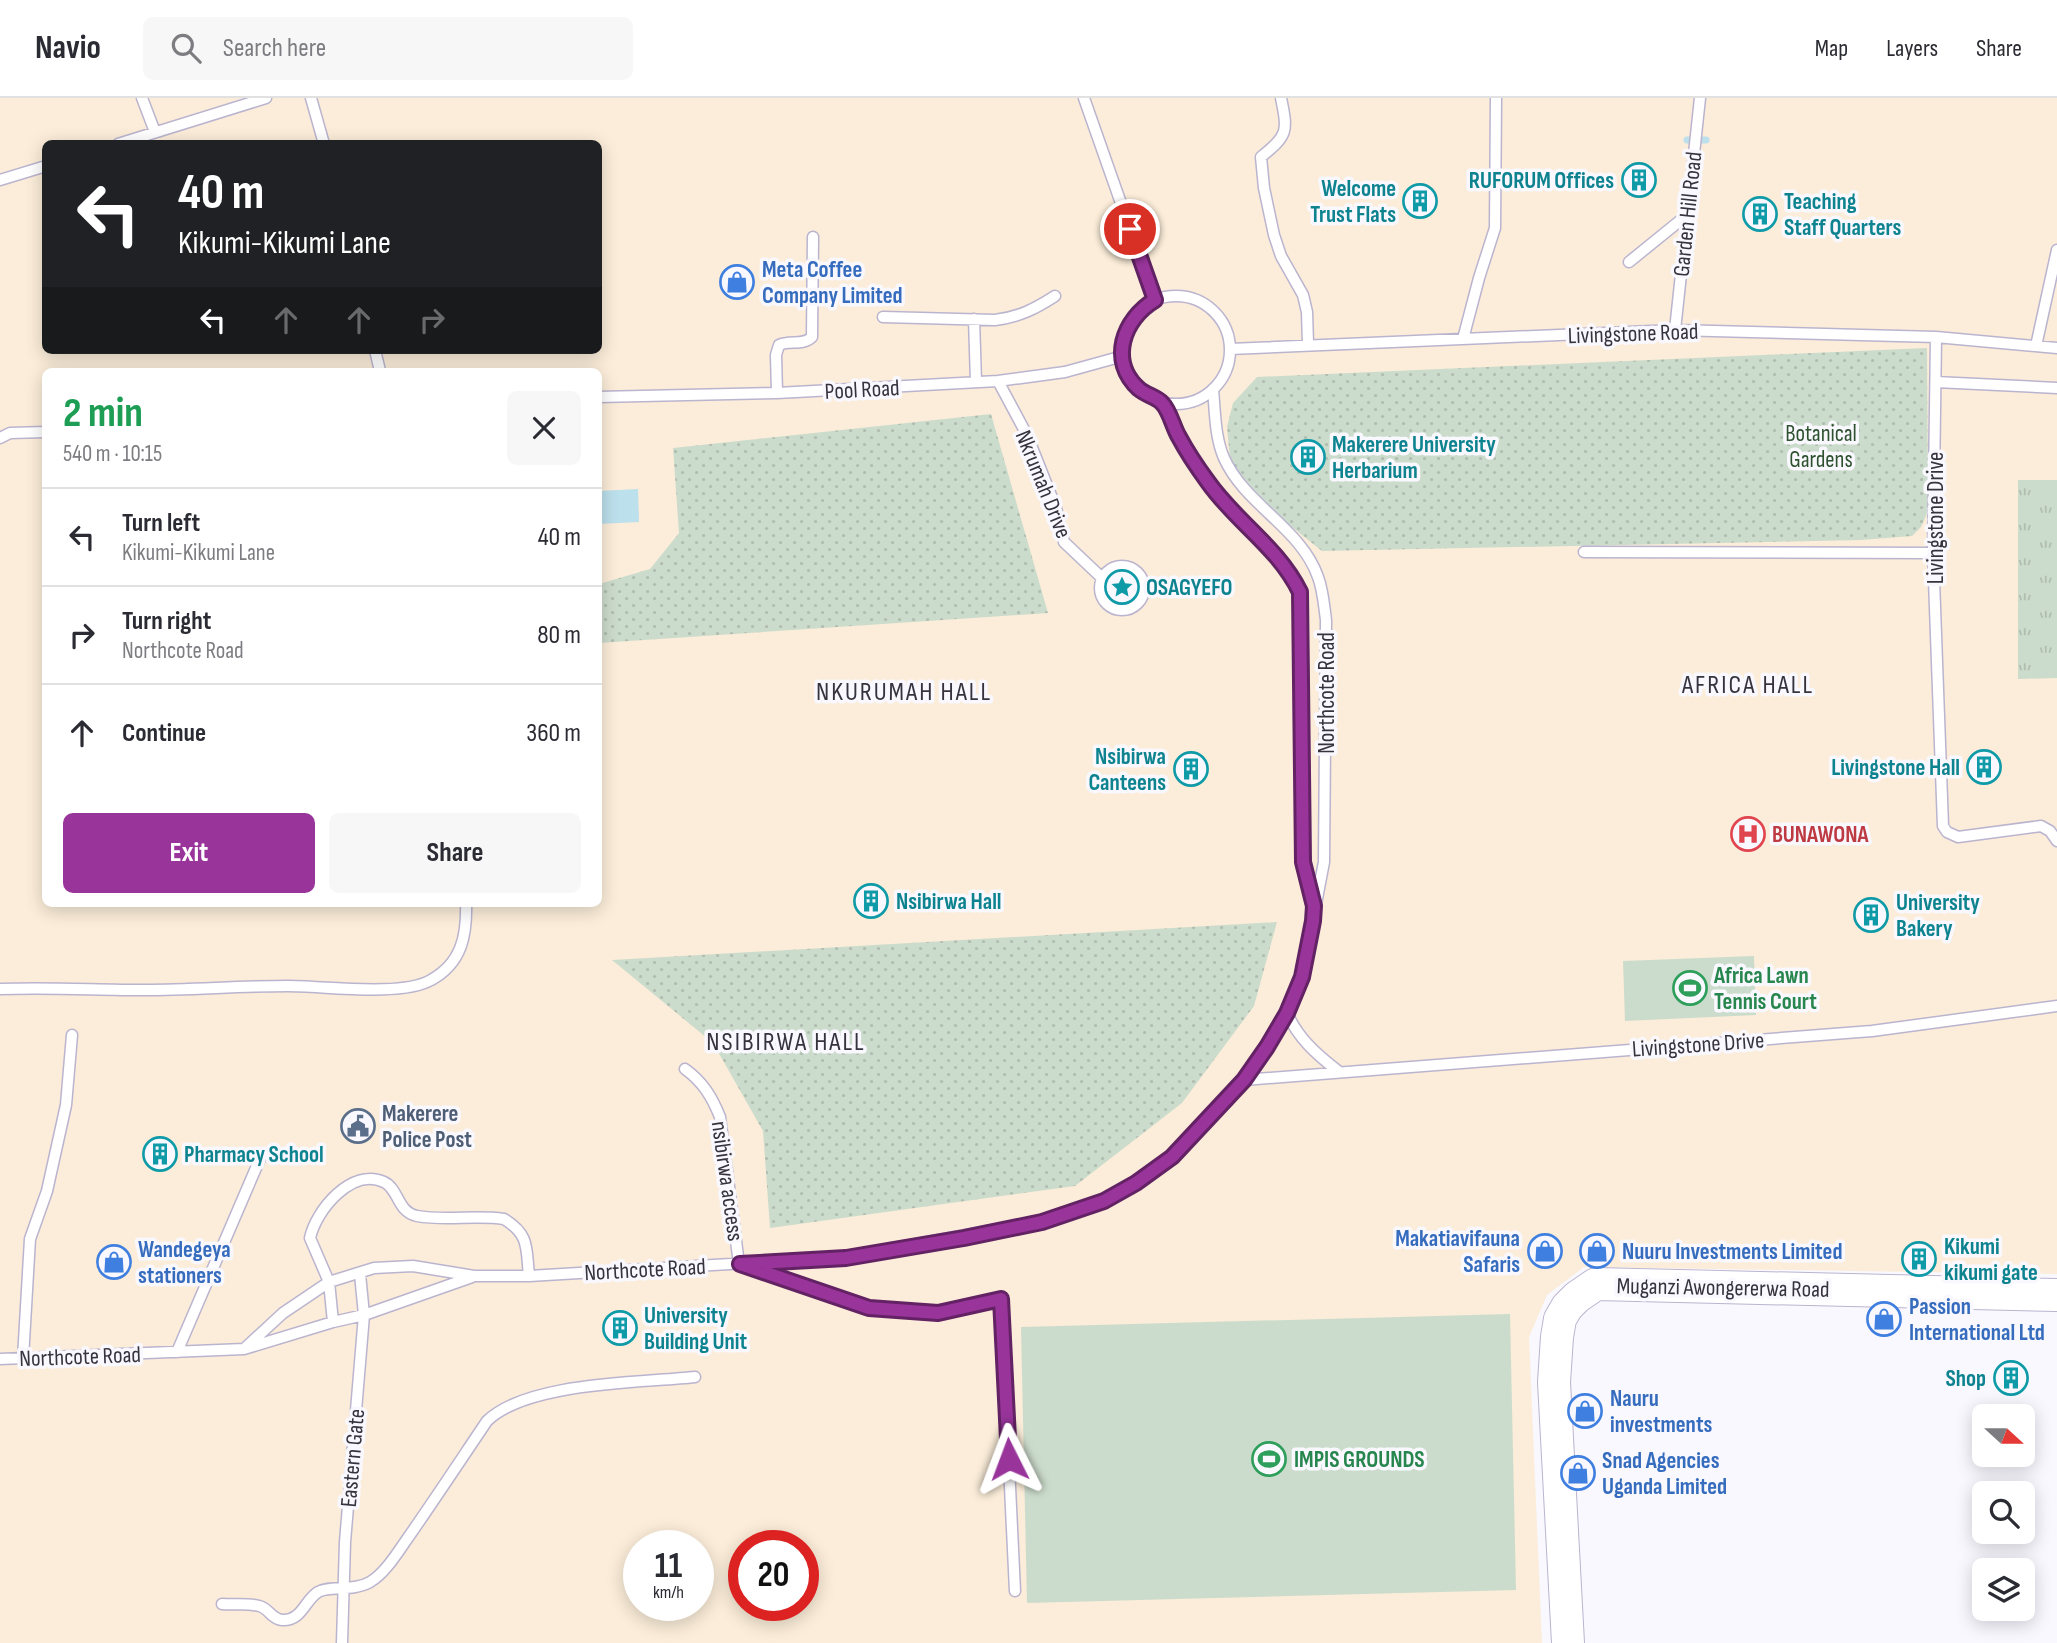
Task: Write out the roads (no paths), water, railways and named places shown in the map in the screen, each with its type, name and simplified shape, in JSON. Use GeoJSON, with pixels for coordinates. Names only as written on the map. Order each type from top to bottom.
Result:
{"type":"FeatureCollection","features":[{"type":"Feature","properties":{"kind":"street","name":"Muganzi Awongererwa Road"},"geometry":{"type":"LineString","coordinates":[[1568,1643],[1554,1382],[1560,1319],[1577,1297],[1596,1284],[2057,1295]]}},
{"type":"Feature","properties":{"kind":"lane"},"geometry":{"type":"LineString","coordinates":[[142,98],[155,132]]}},
{"type":"Feature","properties":{"kind":"lane"},"geometry":{"type":"LineString","coordinates":[[130,140],[266,98]]}},
{"type":"Feature","properties":{"kind":"lane"},"geometry":{"type":"LineString","coordinates":[[311,98],[323,140]]}},
{"type":"Feature","properties":{"kind":"lane"},"geometry":{"type":"LineString","coordinates":[[1084,98],[1155,300]]}},
{"type":"Feature","properties":{"kind":"lane"},"geometry":{"type":"LineString","coordinates":[[1282,98],[1287,125],[1281,141],[1261,157],[1264,188],[1281,256],[1303,295],[1307,312],[1308,344]]}},
{"type":"Feature","properties":{"kind":"lane"},"geometry":{"type":"LineString","coordinates":[[1463,339],[1495,229],[1496,98]]}},
{"type":"Feature","properties":{"kind":"lane","name":"Garden Hill Road"},"geometry":{"type":"LineString","coordinates":[[1675,330],[1700,98]]}},
{"type":"Feature","properties":{"kind":"lane"},"geometry":{"type":"LineString","coordinates":[[0,180],[42,167]]}},
{"type":"Feature","properties":{"kind":"lane"},"geometry":{"type":"LineString","coordinates":[[1629,262],[1687,215]]}},
{"type":"Feature","properties":{"kind":"lane"},"geometry":{"type":"LineString","coordinates":[[777,393],[776,349],[786,342],[804,342],[812,337],[813,237]]}},
{"type":"Feature","properties":{"kind":"lane"},"geometry":{"type":"LineString","coordinates":[[2036,346],[2057,250]]}},
{"type":"Feature","properties":{"kind":"lane"},"geometry":{"type":"LineString","coordinates":[[883,317],[1012,318],[1030,312],[1055,296]]}},
{"type":"Feature","properties":{"kind":"lane"},"geometry":{"type":"LineString","coordinates":[[1190,297],[1210,308],[1224,326],[1230,349],[1225,370],[1213,389],[1201,397],[1187,402],[1161,402],[1139,389],[1131,380],[1123,356],[1123,342],[1133,317],[1155,300],[1190,297]]}},
{"type":"Feature","properties":{"kind":"lane"},"geometry":{"type":"LineString","coordinates":[[974,319],[976,382]]}},
{"type":"Feature","properties":{"kind":"lane","name":"Livingstone Road"},"geometry":{"type":"LineString","coordinates":[[1230,349],[1675,330],[1936,337],[2057,348]]}},
{"type":"Feature","properties":{"kind":"lane","name":"Livingstone Drive"},"geometry":{"type":"LineString","coordinates":[[1936,337],[1933,553],[1943,826],[1947,832],[1958,837],[2041,826],[2050,831],[2057,841]]}},
{"type":"Feature","properties":{"kind":"lane","name":"Pool Road"},"geometry":{"type":"LineString","coordinates":[[602,397],[777,393],[998,381],[1065,372],[1123,356]]}},
{"type":"Feature","properties":{"kind":"lane","name":"Nkrumah Drive"},"geometry":{"type":"LineString","coordinates":[[998,381],[1027,435],[1056,508],[1064,542],[1102,578]]}},
{"type":"Feature","properties":{"kind":"lane"},"geometry":{"type":"LineString","coordinates":[[1936,382],[2057,388]]}},
{"type":"Feature","properties":{"kind":"lane","name":"Northcote Road"},"geometry":{"type":"LineString","coordinates":[[244,1349],[283,1313],[329,1282],[374,1268],[413,1266],[474,1276],[529,1276],[846,1258],[1042,1222],[1104,1201],[1136,1183],[1172,1157],[1244,1080],[1287,1013],[1302,977],[1324,862],[1326,620],[1323,596],[1318,576],[1307,556],[1292,536],[1261,508],[1239,482],[1223,457],[1213,389]]}},
{"type":"Feature","properties":{"kind":"lane","name":"Northcote Road"},"geometry":{"type":"LineString","coordinates":[[1161,402],[1180,439],[1210,485],[1280,558],[1300,592],[1303,862],[1314,906]]}},
{"type":"Feature","properties":{"kind":"lane"},"geometry":{"type":"LineString","coordinates":[[0,438],[10,433],[42,432]]}},
{"type":"Feature","properties":{"kind":"lane"},"geometry":{"type":"LineString","coordinates":[[1584,552],[1933,553]]}},
{"type":"Feature","properties":{"kind":"lane"},"geometry":{"type":"LineString","coordinates":[[1128,566],[1137,571],[1143,579],[1142,599],[1135,607],[1126,611],[1107,606],[1099,587],[1102,578],[1109,570],[1128,566]]}},
{"type":"Feature","properties":{"kind":"lane"},"geometry":{"type":"LineString","coordinates":[[0,989],[144,990],[290,986],[361,989],[414,986],[430,981],[455,961],[463,944],[466,907]]}},
{"type":"Feature","properties":{"kind":"lane","name":"Livingstone Drive"},"geometry":{"type":"LineString","coordinates":[[1244,1080],[1872,1031],[2057,1006]]}},
{"type":"Feature","properties":{"kind":"lane"},"geometry":{"type":"LineString","coordinates":[[1287,1013],[1304,1043],[1338,1071]]}},
{"type":"Feature","properties":{"kind":"lane"},"geometry":{"type":"LineString","coordinates":[[23,1358],[30,1239],[47,1191],[66,1105],[72,1035]]}},
{"type":"Feature","properties":{"kind":"lane","name":"nsibirwa access"},"geometry":{"type":"LineString","coordinates":[[685,1069],[695,1076],[712,1096],[720,1117],[740,1264]]}},
{"type":"Feature","properties":{"kind":"lane"},"geometry":{"type":"LineString","coordinates":[[177,1352],[262,1154]]}},
{"type":"Feature","properties":{"kind":"lane"},"geometry":{"type":"LineString","coordinates":[[333,1322],[329,1282],[310,1238],[316,1220],[331,1201],[360,1179],[384,1182],[394,1191],[400,1206],[415,1216],[504,1219],[517,1227],[525,1238],[529,1276]]}},
{"type":"Feature","properties":{"kind":"lane"},"geometry":{"type":"LineString","coordinates":[[740,1264],[869,1308],[938,1313],[1001,1299],[1015,1591]]}},
{"type":"Feature","properties":{"kind":"lane","name":"Eastern Gate"},"geometry":{"type":"LineString","coordinates":[[342,1643],[345,1542],[365,1315],[360,1274]]}},
{"type":"Feature","properties":{"kind":"lane","name":"Northcote Road"},"geometry":{"type":"LineString","coordinates":[[0,1359],[244,1349],[365,1315],[474,1276]]}},
{"type":"Feature","properties":{"kind":"lane"},"geometry":{"type":"LineString","coordinates":[[222,1604],[260,1606],[267,1609],[271,1616],[281,1620],[295,1617],[302,1612],[315,1594],[323,1590],[344,1590],[373,1581],[394,1557],[486,1421],[497,1410],[547,1391],[695,1377]]}},
{"type":"Feature","properties":{"kind":"water"},"geometry":{"type":"Polygon","coordinates":[[[638,489],[639,522],[602,524],[602,491],[638,489]]]}},
{"type":"Feature","properties":{"kind":"waterway"},"geometry":{"type":"LineString","coordinates":[[1687,140],[1706,140]]}},
{"type":"Feature","properties":{"kind":"place","name":"RUFORUM Offices"},"geometry":{"type":"Point","coordinates":[1639,180]}},
{"type":"Feature","properties":{"kind":"place","name":"Welcome Trust Flats"},"geometry":{"type":"Point","coordinates":[1420,201]}},
{"type":"Feature","properties":{"kind":"place","name":"Teaching Staff Quarters"},"geometry":{"type":"Point","coordinates":[1760,214]}},
{"type":"Feature","properties":{"kind":"place","name":"Meta Coffee Company Limited"},"geometry":{"type":"Point","coordinates":[737,282]}},
{"type":"Feature","properties":{"kind":"place","name":"Makerere University Herbarium"},"geometry":{"type":"Point","coordinates":[1308,457]}},
{"type":"Feature","properties":{"kind":"place","name":"OSAGYEFO"},"geometry":{"type":"Point","coordinates":[1122,587]}},
{"type":"Feature","properties":{"kind":"place","name":"Livingstone Hall"},"geometry":{"type":"Point","coordinates":[1984,767]}},
{"type":"Feature","properties":{"kind":"place","name":"Nsibirwa Canteens"},"geometry":{"type":"Point","coordinates":[1191,769]}},
{"type":"Feature","properties":{"kind":"place","name":"BUNAWONA"},"geometry":{"type":"Point","coordinates":[1748,834]}},
{"type":"Feature","properties":{"kind":"place","name":"Nsibirwa Hall"},"geometry":{"type":"Point","coordinates":[871,901]}},
{"type":"Feature","properties":{"kind":"place","name":"University Bakery"},"geometry":{"type":"Point","coordinates":[1871,915]}},
{"type":"Feature","properties":{"kind":"place","name":"Africa Lawn Tennis Court"},"geometry":{"type":"Point","coordinates":[1690,988]}},
{"type":"Feature","properties":{"kind":"place","name":"Makerere Police Post"},"geometry":{"type":"Point","coordinates":[358,1126]}},
{"type":"Feature","properties":{"kind":"place","name":"Pharmacy School"},"geometry":{"type":"Point","coordinates":[160,1154]}},
{"type":"Feature","properties":{"kind":"place","name":"Makatiavifauna Safaris"},"geometry":{"type":"Point","coordinates":[1545,1251]}},
{"type":"Feature","properties":{"kind":"place","name":"Nuuru Investments Limited"},"geometry":{"type":"Point","coordinates":[1597,1251]}},
{"type":"Feature","properties":{"kind":"place","name":"Kikumi kikumi gate"},"geometry":{"type":"Point","coordinates":[1919,1259]}},
{"type":"Feature","properties":{"kind":"place","name":"Wandegeya stationers"},"geometry":{"type":"Point","coordinates":[114,1262]}},
{"type":"Feature","properties":{"kind":"place","name":"Passion International Ltd"},"geometry":{"type":"Point","coordinates":[1884,1319]}},
{"type":"Feature","properties":{"kind":"place","name":"University Building Unit"},"geometry":{"type":"Point","coordinates":[620,1328]}},
{"type":"Feature","properties":{"kind":"place","name":"Shop"},"geometry":{"type":"Point","coordinates":[2011,1378]}},
{"type":"Feature","properties":{"kind":"place","name":"Nauru investments"},"geometry":{"type":"Point","coordinates":[1585,1411]}},
{"type":"Feature","properties":{"kind":"place","name":"IMPIS GROUNDS"},"geometry":{"type":"Point","coordinates":[1269,1459]}},
{"type":"Feature","properties":{"kind":"place","name":"Snad Agencies Uganda Limited"},"geometry":{"type":"Point","coordinates":[1578,1473]}},
{"type":"Feature","properties":{"kind":"district","name":"AFRICA HALL"},"geometry":{"type":"Point","coordinates":[1748,684]}},
{"type":"Feature","properties":{"kind":"district","name":"NKURUMAH HALL"},"geometry":{"type":"Point","coordinates":[904,691]}},
{"type":"Feature","properties":{"kind":"district","name":"NSIBIRWA HALL"},"geometry":{"type":"Point","coordinates":[786,1041]}},
{"type":"Feature","properties":{"kind":"park label","name":"Botanical Gardens"},"geometry":{"type":"Point","coordinates":[1821,446]}}]}
